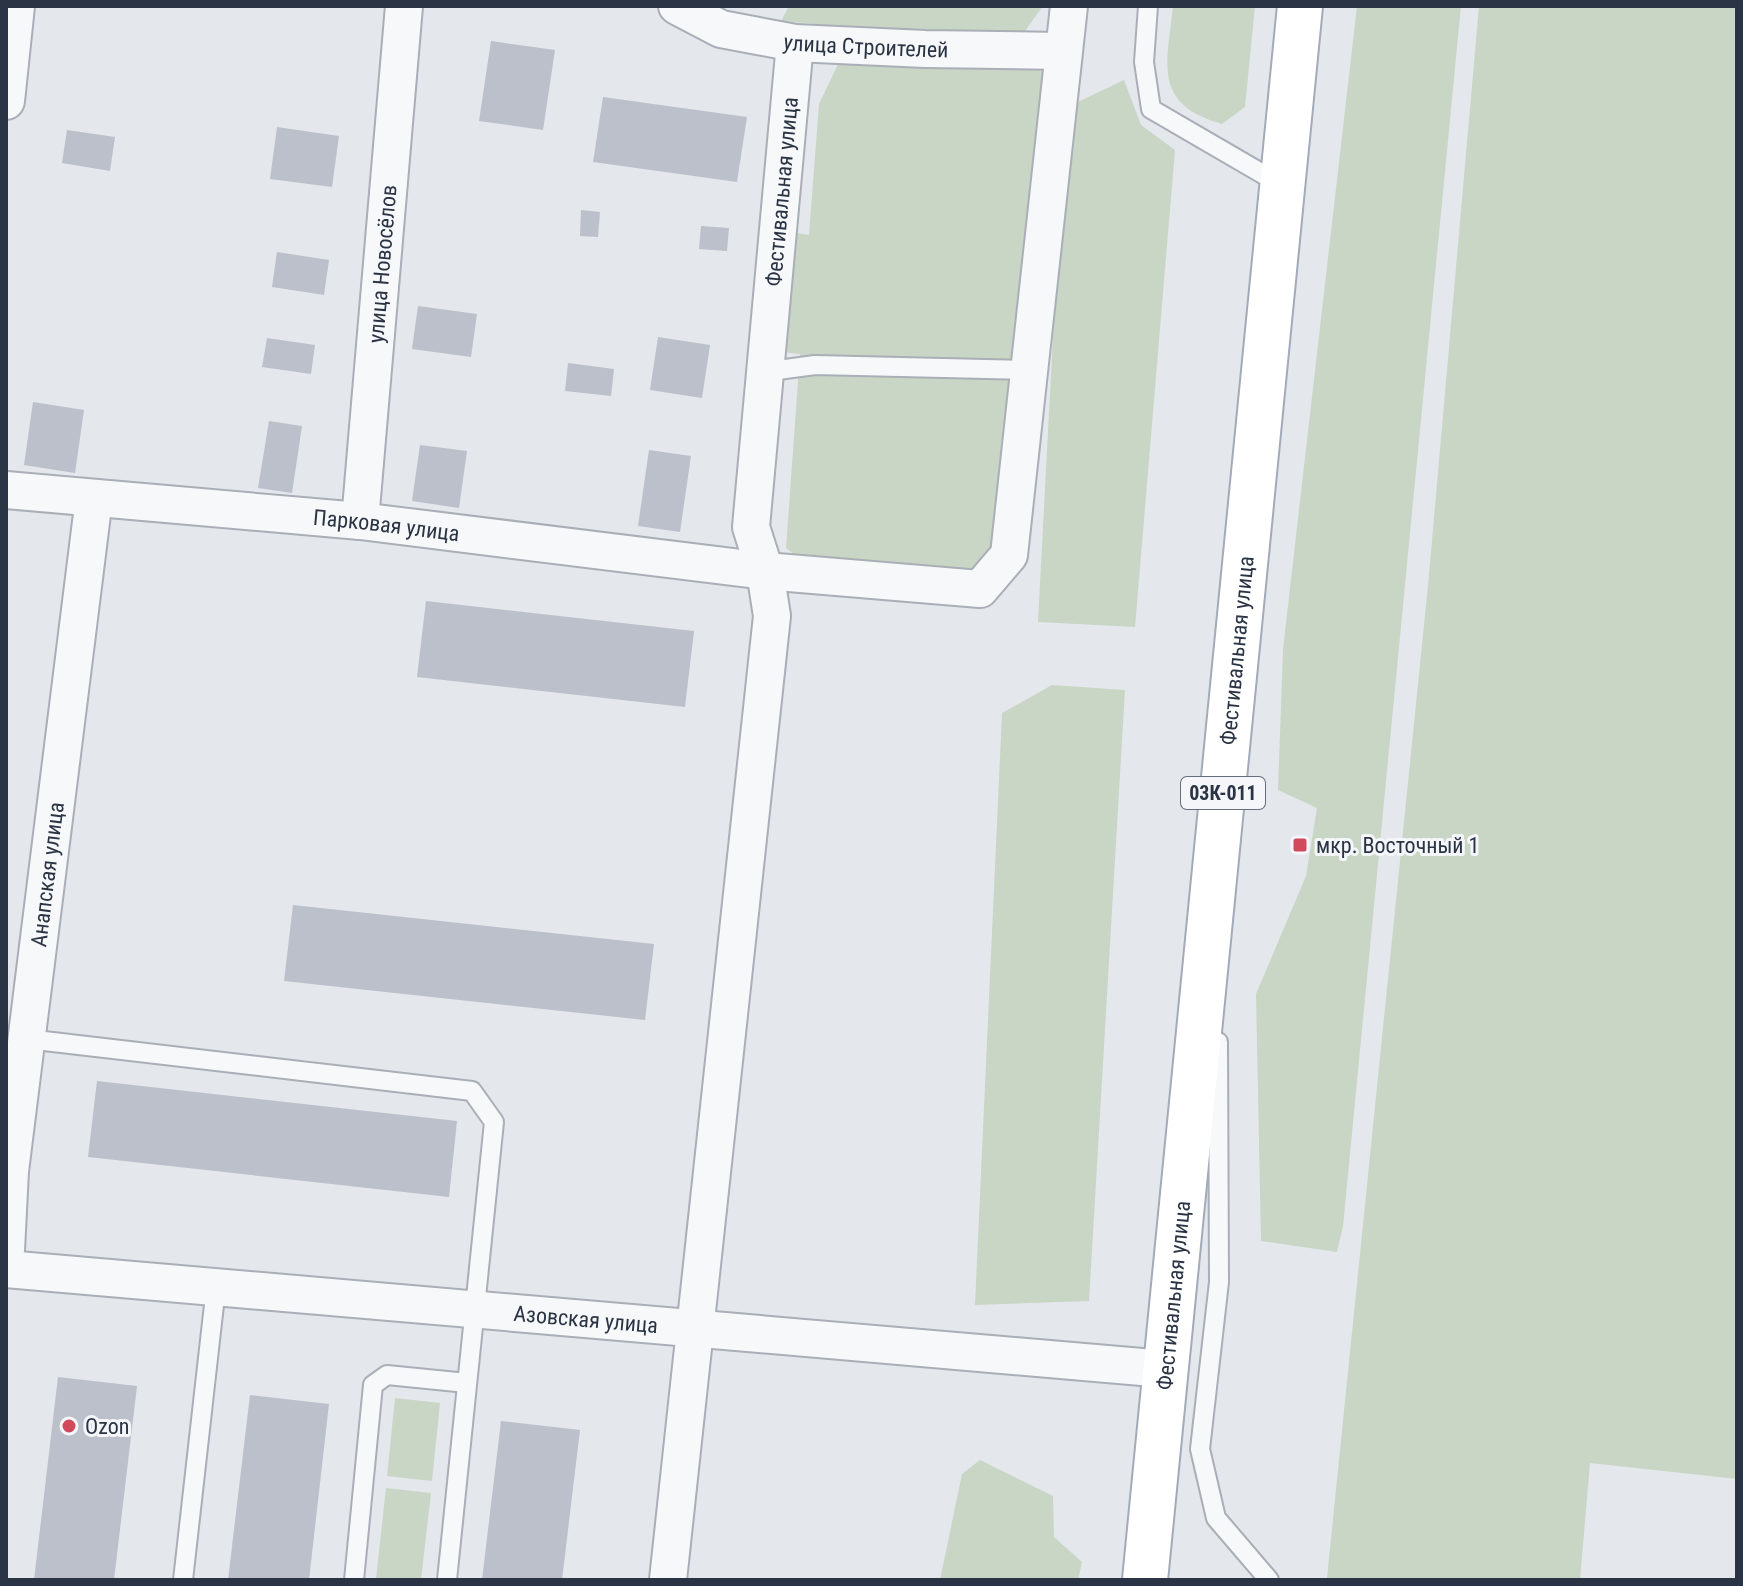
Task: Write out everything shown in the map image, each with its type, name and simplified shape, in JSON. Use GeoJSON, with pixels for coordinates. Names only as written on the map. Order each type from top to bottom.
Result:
{"type":"FeatureCollection","features":[{"type":"Feature","properties":{"kind":"main road","name":"Фестивальная улица"},"geometry":{"type":"LineString","coordinates":[[1145,1580],[1300,6]]}},
{"type":"Feature","properties":{"kind":"street"},"geometry":{"type":"LineString","coordinates":[[6,101],[16,6]]}},
{"type":"Feature","properties":{"kind":"street","name":"улица Новосёлов"},"geometry":{"type":"LineString","coordinates":[[360,521],[404,6]]}},
{"type":"Feature","properties":{"kind":"street","name":"улица Строителей"},"geometry":{"type":"LineString","coordinates":[[677,6],[721,29],[795,43],[1063,51]]}},
{"type":"Feature","properties":{"kind":"street"},"geometry":{"type":"LineString","coordinates":[[1027,370],[1069,6]]}},
{"type":"Feature","properties":{"kind":"street","name":"Фестивальная улица"},"geometry":{"type":"LineString","coordinates":[[668,1580],[772,616],[765,571],[751,527],[795,43]]}},
{"type":"Feature","properties":{"kind":"street","name":"Парковая улица"},"geometry":{"type":"LineString","coordinates":[[6,490],[360,521],[765,571],[980,589],[1009,555],[1027,370]]}},
{"type":"Feature","properties":{"kind":"street","name":"Анапская улица"},"geometry":{"type":"LineString","coordinates":[[6,1250],[10,1171],[94,498]]}},
{"type":"Feature","properties":{"kind":"street","name":"Азовская улица"},"geometry":{"type":"LineString","coordinates":[[6,1269],[1165,1369]]}},
{"type":"Feature","properties":{"kind":"lane"},"geometry":{"type":"LineString","coordinates":[[1148,6],[1144,62],[1151,109],[1283,186]]}},
{"type":"Feature","properties":{"kind":"lane"},"geometry":{"type":"LineString","coordinates":[[763,372],[815,365],[1027,370]]}},
{"type":"Feature","properties":{"kind":"lane"},"geometry":{"type":"LineString","coordinates":[[1217,859],[1219,1282],[1200,1449],[1216,1518],[1269,1580]]}},
{"type":"Feature","properties":{"kind":"lane"},"geometry":{"type":"LineString","coordinates":[[27,1039],[472,1091],[494,1122],[447,1580]]}},
{"type":"Feature","properties":{"kind":"lane"},"geometry":{"type":"LineString","coordinates":[[183,1580],[216,1287]]}},
{"type":"Feature","properties":{"kind":"lane"},"geometry":{"type":"LineString","coordinates":[[354,1580],[373,1385],[387,1375],[467,1383]]}},
{"type":"Feature","properties":{"kind":"green space"},"geometry":{"type":"Polygon","coordinates":[[[789,6],[1043,6],[1022,35],[974,38],[781,21],[789,6]]]}},
{"type":"Feature","properties":{"kind":"green space"},"geometry":{"type":"Polygon","coordinates":[[[1173,6],[1255,6],[1245,107],[1222,124],[1200,116],[1174,93],[1167,64],[1173,6]]]}},
{"type":"Feature","properties":{"kind":"green space"},"geometry":{"type":"Polygon","coordinates":[[[1357,6],[1461,6],[1343,1226],[1337,1252],[1261,1241],[1256,994],[1306,876],[1317,808],[1278,790],[1283,649],[1357,6]]]}},
{"type":"Feature","properties":{"kind":"green space"},"geometry":{"type":"Polygon","coordinates":[[[1479,6],[1737,6],[1737,1479],[1590,1463],[1580,1580],[1330,1580],[1327,1578],[1428,586],[1479,6]]]}},
{"type":"Feature","properties":{"kind":"green space"},"geometry":{"type":"Polygon","coordinates":[[[840,60],[1031,62],[1051,78],[998,555],[971,580],[805,563],[786,548],[800,354],[774,351],[784,231],[809,235],[819,104],[840,60]]]}},
{"type":"Feature","properties":{"kind":"green space"},"geometry":{"type":"Polygon","coordinates":[[[1124,80],[1141,125],[1175,150],[1135,627],[1038,622],[1065,108],[1124,80]]]}},
{"type":"Feature","properties":{"kind":"green space"},"geometry":{"type":"Polygon","coordinates":[[[1052,685],[1125,690],[1089,1301],[975,1305],[1002,713],[1052,685]]]}},
{"type":"Feature","properties":{"kind":"green space"},"geometry":{"type":"Polygon","coordinates":[[[395,1398],[440,1403],[432,1481],[387,1476],[395,1398]]]}},
{"type":"Feature","properties":{"kind":"green space"},"geometry":{"type":"Polygon","coordinates":[[[980,1460],[1053,1496],[1054,1537],[1082,1562],[1078,1580],[940,1580],[962,1474],[980,1460]]]}},
{"type":"Feature","properties":{"kind":"green space"},"geometry":{"type":"Polygon","coordinates":[[[386,1488],[431,1493],[421,1580],[376,1579],[386,1488]]]}},
{"type":"Feature","properties":{"kind":"building"},"geometry":{"type":"Polygon","coordinates":[[[491,41],[555,50],[543,130],[479,121],[491,41]]]}},
{"type":"Feature","properties":{"kind":"building"},"geometry":{"type":"Polygon","coordinates":[[[603,97],[747,117],[737,182],[593,162],[603,97]]]}},
{"type":"Feature","properties":{"kind":"building"},"geometry":{"type":"Polygon","coordinates":[[[277,127],[339,136],[332,187],[270,179],[277,127]]]}},
{"type":"Feature","properties":{"kind":"building"},"geometry":{"type":"Polygon","coordinates":[[[67,130],[115,137],[110,171],[62,163],[67,130]]]}},
{"type":"Feature","properties":{"kind":"building"},"geometry":{"type":"Polygon","coordinates":[[[581,210],[600,212],[598,237],[580,236],[581,210]]]}},
{"type":"Feature","properties":{"kind":"building"},"geometry":{"type":"Polygon","coordinates":[[[701,226],[729,228],[727,251],[699,249],[701,226]]]}},
{"type":"Feature","properties":{"kind":"building"},"geometry":{"type":"Polygon","coordinates":[[[277,252],[329,260],[324,295],[272,287],[277,252]]]}},
{"type":"Feature","properties":{"kind":"building"},"geometry":{"type":"Polygon","coordinates":[[[418,306],[477,314],[471,357],[412,349],[418,306]]]}},
{"type":"Feature","properties":{"kind":"building"},"geometry":{"type":"Polygon","coordinates":[[[658,337],[710,345],[702,398],[650,390],[658,337]]]}},
{"type":"Feature","properties":{"kind":"building"},"geometry":{"type":"Polygon","coordinates":[[[267,338],[315,345],[311,374],[262,367],[267,338]]]}},
{"type":"Feature","properties":{"kind":"building"},"geometry":{"type":"Polygon","coordinates":[[[568,363],[614,369],[611,396],[565,391],[568,363]]]}},
{"type":"Feature","properties":{"kind":"building"},"geometry":{"type":"Polygon","coordinates":[[[33,402],[84,410],[75,473],[24,465],[33,402]]]}},
{"type":"Feature","properties":{"kind":"building"},"geometry":{"type":"Polygon","coordinates":[[[269,421],[302,426],[292,493],[258,488],[269,421]]]}},
{"type":"Feature","properties":{"kind":"building"},"geometry":{"type":"Polygon","coordinates":[[[420,445],[467,451],[459,508],[412,501],[420,445]]]}},
{"type":"Feature","properties":{"kind":"building"},"geometry":{"type":"Polygon","coordinates":[[[649,450],[691,456],[680,532],[638,526],[649,450]]]}},
{"type":"Feature","properties":{"kind":"building"},"geometry":{"type":"Polygon","coordinates":[[[426,601],[694,631],[685,707],[417,677],[426,601]]]}},
{"type":"Feature","properties":{"kind":"building"},"geometry":{"type":"Polygon","coordinates":[[[293,905],[654,944],[645,1020],[284,981],[293,905]]]}},
{"type":"Feature","properties":{"kind":"building"},"geometry":{"type":"Polygon","coordinates":[[[97,1081],[457,1121],[449,1197],[88,1157],[97,1081]]]}},
{"type":"Feature","properties":{"kind":"building"},"geometry":{"type":"Polygon","coordinates":[[[58,1377],[137,1386],[114,1580],[34,1580],[58,1377]]]}},
{"type":"Feature","properties":{"kind":"building"},"geometry":{"type":"Polygon","coordinates":[[[250,1395],[329,1404],[309,1580],[228,1580],[250,1395]]]}},
{"type":"Feature","properties":{"kind":"building"},"geometry":{"type":"Polygon","coordinates":[[[501,1421],[580,1430],[562,1580],[482,1580],[501,1421]]]}},
{"type":"Feature","properties":{"kind":"place","name":"мкр. Восточный 1"},"geometry":{"type":"Point","coordinates":[1300,845]}},
{"type":"Feature","properties":{"kind":"place","name":"Ozon"},"geometry":{"type":"Point","coordinates":[69,1426]}}]}
